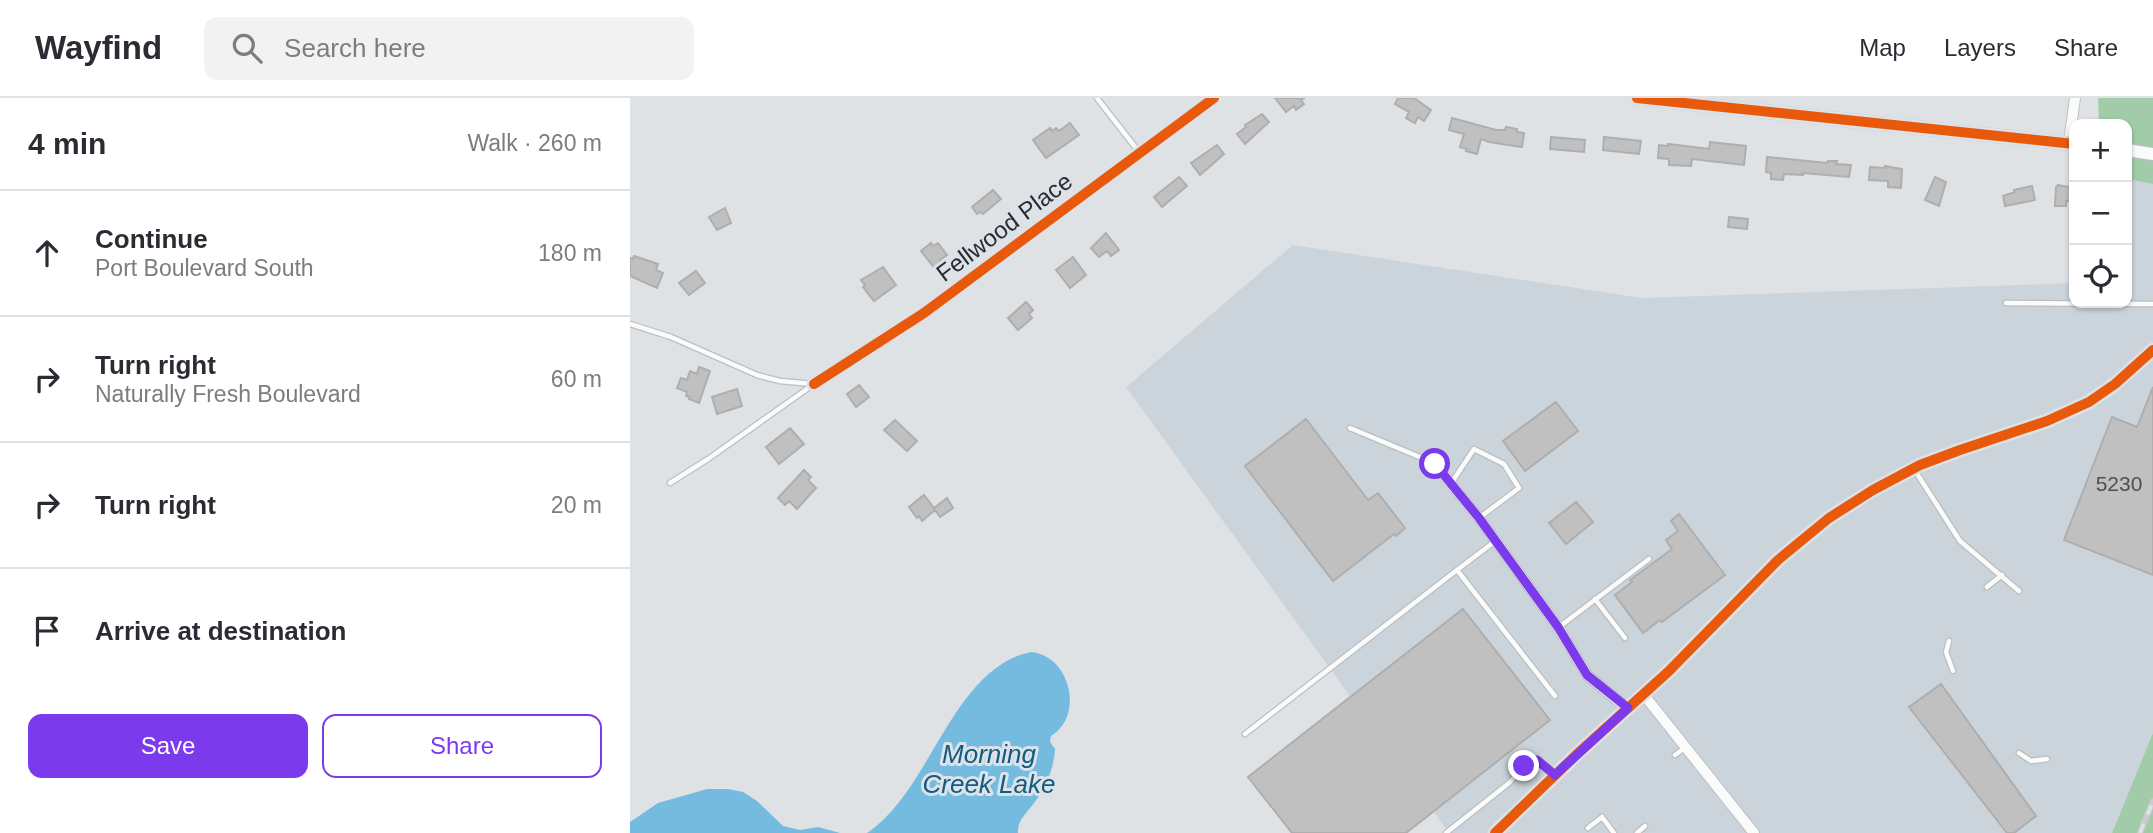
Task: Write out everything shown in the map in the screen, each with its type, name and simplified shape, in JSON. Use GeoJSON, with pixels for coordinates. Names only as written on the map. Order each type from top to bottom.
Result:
{"type":"FeatureCollection","features":[{"type":"Feature","properties":{"kind":"street","name":"Fellwood Place"},"geometry":{"type":"LineString","coordinates":[[814,384],[924,313],[1214,98]]}},
{"type":"Feature","properties":{"kind":"street"},"geometry":{"type":"LineString","coordinates":[[1637,98],[2069,144]]}},
{"type":"Feature","properties":{"kind":"street"},"geometry":{"type":"LineString","coordinates":[[2073,119],[2075,98]]}},
{"type":"Feature","properties":{"kind":"street"},"geometry":{"type":"LineString","coordinates":[[2132,151],[2153,154]]}},
{"type":"Feature","properties":{"kind":"street"},"geometry":{"type":"LineString","coordinates":[[1495,833],[1644,695],[1778,560],[1829,518],[1873,490],[1914,469],[1960,450],[2047,421],[2089,402],[2115,384],[2153,350]]}},
{"type":"Feature","properties":{"kind":"street"},"geometry":{"type":"LineString","coordinates":[[1435,464],[1479,518],[1558,627],[1587,675],[1628,708]]}},
{"type":"Feature","properties":{"kind":"street"},"geometry":{"type":"LineString","coordinates":[[1644,695],[1687,747],[1705,779],[1754,833]]}},
{"type":"Feature","properties":{"kind":"lane"},"geometry":{"type":"LineString","coordinates":[[1097,98],[1139,152]]}},
{"type":"Feature","properties":{"kind":"lane"},"geometry":{"type":"LineString","coordinates":[[2006,303],[2153,304]]}},
{"type":"Feature","properties":{"kind":"lane"},"geometry":{"type":"LineString","coordinates":[[630,324],[671,337],[757,375],[814,384]]}},
{"type":"Feature","properties":{"kind":"lane"},"geometry":{"type":"LineString","coordinates":[[670,483],[814,384]]}},
{"type":"Feature","properties":{"kind":"lane"},"geometry":{"type":"LineString","coordinates":[[1350,428],[1435,464]]}},
{"type":"Feature","properties":{"kind":"lane"},"geometry":{"type":"LineString","coordinates":[[1451,482],[1474,449],[1504,464],[1520,488],[1479,518]]}},
{"type":"Feature","properties":{"kind":"lane"},"geometry":{"type":"LineString","coordinates":[[1914,469],[1960,541],[2019,591]]}},
{"type":"Feature","properties":{"kind":"lane"},"geometry":{"type":"LineString","coordinates":[[1245,734],[1495,542]]}},
{"type":"Feature","properties":{"kind":"lane"},"geometry":{"type":"LineString","coordinates":[[1558,627],[1649,558]]}},
{"type":"Feature","properties":{"kind":"lane"},"geometry":{"type":"LineString","coordinates":[[1457,570],[1555,696]]}},
{"type":"Feature","properties":{"kind":"lane"},"geometry":{"type":"LineString","coordinates":[[1987,587],[2002,575]]}},
{"type":"Feature","properties":{"kind":"lane"},"geometry":{"type":"LineString","coordinates":[[1595,599],[1625,638]]}},
{"type":"Feature","properties":{"kind":"lane"},"geometry":{"type":"LineString","coordinates":[[1950,640],[1946,652],[1953,671]]}},
{"type":"Feature","properties":{"kind":"lane"},"geometry":{"type":"LineString","coordinates":[[1675,755],[1687,747]]}},
{"type":"Feature","properties":{"kind":"lane"},"geometry":{"type":"LineString","coordinates":[[2019,753],[2031,761],[2047,759]]}},
{"type":"Feature","properties":{"kind":"lane"},"geometry":{"type":"LineString","coordinates":[[1446,833],[1509,783],[1531,761],[1537,760],[1555,775]]}},
{"type":"Feature","properties":{"kind":"lane"},"geometry":{"type":"LineString","coordinates":[[1588,828],[1602,817],[1614,833]]}},
{"type":"Feature","properties":{"kind":"lane"},"geometry":{"type":"LineString","coordinates":[[1637,833],[1646,826]]}},
{"type":"Feature","properties":{"kind":"shaded area"},"geometry":{"type":"Polygon","coordinates":[[[2132,180],[2153,184],[2153,733],[2112,833],[1449,833],[1126,387],[1293,245],[1642,298],[2069,283],[2069,308],[2132,308],[2132,180]]]}},
{"type":"Feature","properties":{"kind":"green space"},"geometry":{"type":"Polygon","coordinates":[[[2098,98],[2153,98],[2153,184],[2132,180],[2132,119],[2099,119],[2098,98]]]}},
{"type":"Feature","properties":{"kind":"green space"},"geometry":{"type":"Polygon","coordinates":[[[2153,733],[2153,833],[2112,833],[2153,733]]]}},
{"type":"Feature","properties":{"kind":"water","name":"Morning Creek Lake"},"geometry":{"type":"Polygon","coordinates":[[[1031,652],[1044,656],[1055,664],[1063,675],[1070,701],[1068,715],[1062,727],[1051,736],[1050,742],[1055,749],[1049,778],[1021,820],[1018,833],[867,833],[889,814],[909,789],[961,705],[981,681],[1004,663],[1031,652]]]}},
{"type":"Feature","properties":{"kind":"water"},"geometry":{"type":"Polygon","coordinates":[[[707,789],[743,792],[757,801],[783,826],[800,830],[818,827],[840,833],[630,833],[630,822],[658,803],[707,789]]]}},
{"type":"Feature","properties":{"kind":"building"},"geometry":{"type":"Polygon","coordinates":[[[1275,98],[1304,98],[1301,100],[1304,104],[1296,110],[1294,106],[1286,112],[1275,98]]]}},
{"type":"Feature","properties":{"kind":"building"},"geometry":{"type":"Polygon","coordinates":[[[1398,98],[1414,98],[1431,110],[1424,121],[1418,117],[1415,123],[1406,118],[1409,112],[1395,104],[1398,98]]]}},
{"type":"Feature","properties":{"kind":"building"},"geometry":{"type":"Polygon","coordinates":[[[1262,114],[1269,122],[1245,144],[1237,134],[1262,114]]]}},
{"type":"Feature","properties":{"kind":"building"},"geometry":{"type":"Polygon","coordinates":[[[1452,118],[1496,130],[1505,130],[1506,127],[1517,129],[1517,132],[1524,133],[1522,147],[1481,139],[1477,154],[1466,151],[1467,149],[1460,147],[1464,134],[1449,130],[1452,118]]]}},
{"type":"Feature","properties":{"kind":"building"},"geometry":{"type":"Polygon","coordinates":[[[1070,123],[1079,135],[1046,158],[1033,140],[1050,128],[1052,131],[1056,128],[1059,131],[1070,123]]]}},
{"type":"Feature","properties":{"kind":"building"},"geometry":{"type":"Polygon","coordinates":[[[1551,137],[1585,140],[1584,152],[1550,149],[1551,137]]]}},
{"type":"Feature","properties":{"kind":"building"},"geometry":{"type":"Polygon","coordinates":[[[1604,137],[1641,141],[1639,154],[1603,150],[1604,137]]]}},
{"type":"Feature","properties":{"kind":"building"},"geometry":{"type":"Polygon","coordinates":[[[1710,142],[1746,146],[1744,165],[1692,159],[1691,166],[1669,165],[1669,159],[1658,158],[1659,145],[1709,149],[1710,142]]]}},
{"type":"Feature","properties":{"kind":"building"},"geometry":{"type":"Polygon","coordinates":[[[1217,145],[1224,154],[1200,175],[1191,163],[1217,145]]]}},
{"type":"Feature","properties":{"kind":"building"},"geometry":{"type":"Polygon","coordinates":[[[1767,157],[1827,163],[1837,161],[1836,164],[1851,165],[1849,177],[1803,173],[1784,174],[1783,180],[1771,179],[1771,173],[1766,172],[1767,157]]]}},
{"type":"Feature","properties":{"kind":"building"},"geometry":{"type":"Polygon","coordinates":[[[1870,167],[1902,169],[1901,188],[1888,187],[1888,181],[1869,180],[1870,167]]]}},
{"type":"Feature","properties":{"kind":"building"},"geometry":{"type":"Polygon","coordinates":[[[1179,177],[1187,186],[1162,207],[1154,197],[1179,177]]]}},
{"type":"Feature","properties":{"kind":"building"},"geometry":{"type":"Polygon","coordinates":[[[1935,177],[1946,182],[1939,206],[1925,200],[1935,177]]]}},
{"type":"Feature","properties":{"kind":"building"},"geometry":{"type":"Polygon","coordinates":[[[2032,186],[2035,200],[2005,206],[2003,196],[2032,186]]]}},
{"type":"Feature","properties":{"kind":"building"},"geometry":{"type":"Polygon","coordinates":[[[2056,187],[2069,187],[2069,201],[2066,201],[2066,206],[2055,206],[2056,187]]]}},
{"type":"Feature","properties":{"kind":"building"},"geometry":{"type":"Polygon","coordinates":[[[993,190],[1001,199],[983,214],[977,214],[972,207],[993,190]]]}},
{"type":"Feature","properties":{"kind":"building"},"geometry":{"type":"Polygon","coordinates":[[[725,208],[731,223],[717,230],[709,217],[725,208]]]}},
{"type":"Feature","properties":{"kind":"building"},"geometry":{"type":"Polygon","coordinates":[[[1729,217],[1748,219],[1747,229],[1728,227],[1729,217]]]}},
{"type":"Feature","properties":{"kind":"building"},"geometry":{"type":"Polygon","coordinates":[[[1106,233],[1119,250],[1111,256],[1107,251],[1099,257],[1091,248],[1106,233]]]}},
{"type":"Feature","properties":{"kind":"building"},"geometry":{"type":"Polygon","coordinates":[[[931,243],[933,246],[938,243],[947,255],[940,260],[943,264],[936,270],[921,251],[931,243]]]}},
{"type":"Feature","properties":{"kind":"building"},"geometry":{"type":"Polygon","coordinates":[[[634,256],[658,264],[656,270],[663,273],[657,288],[630,276],[630,258],[633,259],[634,256]]]}},
{"type":"Feature","properties":{"kind":"building"},"geometry":{"type":"Polygon","coordinates":[[[1073,257],[1086,275],[1070,288],[1056,270],[1073,257]]]}},
{"type":"Feature","properties":{"kind":"building"},"geometry":{"type":"Polygon","coordinates":[[[883,267],[896,285],[874,301],[861,280],[883,267]]]}},
{"type":"Feature","properties":{"kind":"building"},"geometry":{"type":"Polygon","coordinates":[[[696,271],[705,283],[689,295],[679,283],[696,271]]]}},
{"type":"Feature","properties":{"kind":"building"},"geometry":{"type":"Polygon","coordinates":[[[1026,302],[1033,310],[1029,314],[1032,318],[1018,330],[1008,318],[1026,302]]]}},
{"type":"Feature","properties":{"kind":"building"},"geometry":{"type":"Polygon","coordinates":[[[699,367],[710,371],[699,403],[689,399],[687,392],[677,388],[681,378],[687,380],[690,371],[697,374],[699,367]]]}},
{"type":"Feature","properties":{"kind":"building"},"geometry":{"type":"Polygon","coordinates":[[[859,385],[869,397],[856,407],[847,394],[859,385]]]}},
{"type":"Feature","properties":{"kind":"building"},"geometry":{"type":"Polygon","coordinates":[[[2153,387],[2153,575],[2064,540],[2112,417],[2137,427],[2153,387]]]}},
{"type":"Feature","properties":{"kind":"building"},"geometry":{"type":"Polygon","coordinates":[[[737,389],[742,406],[717,414],[712,397],[737,389]]]}},
{"type":"Feature","properties":{"kind":"building"},"geometry":{"type":"Polygon","coordinates":[[[1556,402],[1578,431],[1525,471],[1503,441],[1556,402]]]}},
{"type":"Feature","properties":{"kind":"building"},"geometry":{"type":"Polygon","coordinates":[[[1306,419],[1368,500],[1378,493],[1405,528],[1333,581],[1245,466],[1306,419]]]}},
{"type":"Feature","properties":{"kind":"building"},"geometry":{"type":"Polygon","coordinates":[[[895,420],[917,441],[907,451],[884,430],[895,420]]]}},
{"type":"Feature","properties":{"kind":"building"},"geometry":{"type":"Polygon","coordinates":[[[790,428],[804,444],[779,464],[766,447],[790,428]]]}},
{"type":"Feature","properties":{"kind":"building"},"geometry":{"type":"Polygon","coordinates":[[[804,470],[811,477],[808,480],[816,488],[797,509],[789,501],[785,505],[778,498],[804,470]]]}},
{"type":"Feature","properties":{"kind":"building"},"geometry":{"type":"Polygon","coordinates":[[[924,495],[934,508],[947,498],[953,508],[940,517],[935,510],[922,521],[909,507],[924,495]]]}},
{"type":"Feature","properties":{"kind":"building"},"geometry":{"type":"Polygon","coordinates":[[[1576,502],[1593,522],[1566,544],[1549,523],[1576,502]]]}},
{"type":"Feature","properties":{"kind":"building"},"geometry":{"type":"Polygon","coordinates":[[[1679,514],[1725,575],[1643,633],[1615,595],[1632,582],[1630,580],[1672,549],[1666,540],[1678,531],[1671,521],[1679,514]]]}},
{"type":"Feature","properties":{"kind":"building"},"geometry":{"type":"Polygon","coordinates":[[[1463,609],[1550,720],[1406,833],[1292,833],[1248,777],[1463,609]]]}},
{"type":"Feature","properties":{"kind":"building"},"geometry":{"type":"Polygon","coordinates":[[[1941,684],[2036,816],[2014,833],[2007,833],[1909,707],[1941,684]]]}},
{"type":"Feature","properties":{"kind":"railway"},"geometry":{"type":"LineString","coordinates":[[2140,833],[2153,801]]}},
{"type":"Feature","properties":{"kind":"cycle path"},"geometry":{"type":"LineString","coordinates":[[814,384],[924,313],[1214,98]]}},
{"type":"Feature","properties":{"kind":"cycle path"},"geometry":{"type":"LineString","coordinates":[[1637,98],[2069,143]]}},
{"type":"Feature","properties":{"kind":"cycle path"},"geometry":{"type":"LineString","coordinates":[[1495,833],[1669,671],[1778,560],[1829,518],[1920,465],[2047,421],[2089,402],[2115,384],[2153,350]]}},
{"type":"Feature","properties":{"kind":"route"},"geometry":{"type":"LineString","coordinates":[[1435,464],[1479,518],[1558,627],[1587,675],[1628,708],[1555,775],[1537,760],[1524,766]]}}]}
